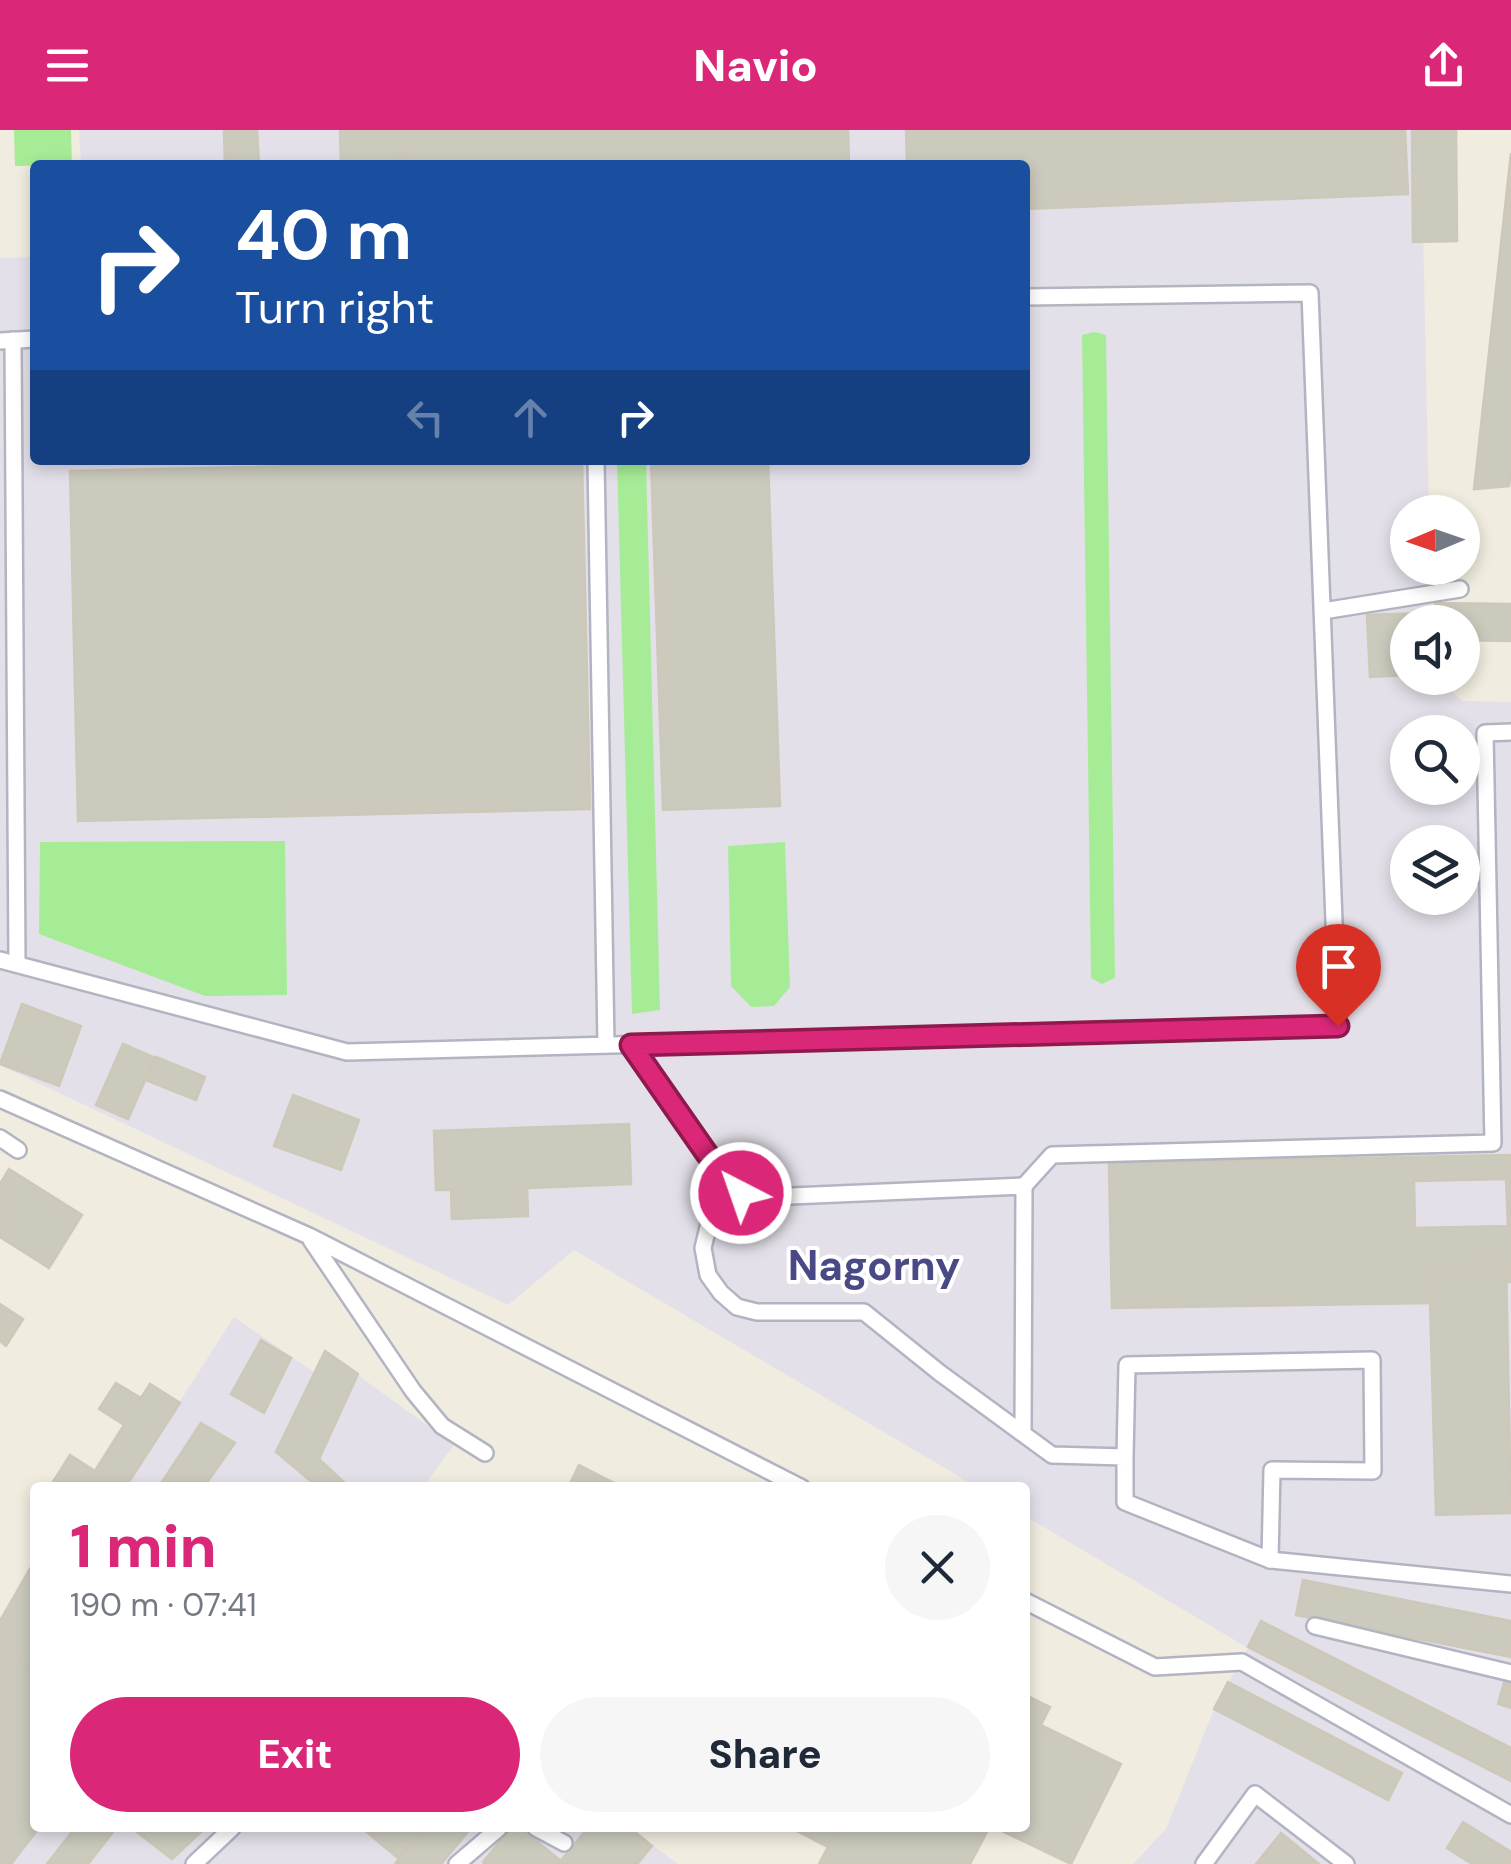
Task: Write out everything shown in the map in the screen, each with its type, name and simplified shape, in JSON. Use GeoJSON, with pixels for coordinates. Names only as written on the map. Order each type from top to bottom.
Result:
{"type":"FeatureCollection","features":[{"type":"Feature","properties":{"kind":"lane"},"geometry":{"type":"LineString","coordinates":[[6,340],[8,962],[346,1052],[1338,1026],[1310,293],[1030,297]]}},
{"type":"Feature","properties":{"kind":"lane"},"geometry":{"type":"LineString","coordinates":[[596,465],[606,1045]]}},
{"type":"Feature","properties":{"kind":"lane"},"geometry":{"type":"LineString","coordinates":[[1322,611],[1460,589]]}},
{"type":"Feature","properties":{"kind":"lane"},"geometry":{"type":"LineString","coordinates":[[1023,1434],[1024,1186],[1052,1155],[1492,1143],[1484,733],[1511,732]]}},
{"type":"Feature","properties":{"kind":"lane"},"geometry":{"type":"LineString","coordinates":[[631,1045],[707,1154],[741,1193]]}},
{"type":"Feature","properties":{"kind":"lane"},"geometry":{"type":"LineString","coordinates":[[0,1100],[309,1236],[790,1482]]}},
{"type":"Feature","properties":{"kind":"lane"},"geometry":{"type":"LineString","coordinates":[[0,1138],[18,1150]]}},
{"type":"Feature","properties":{"kind":"lane"},"geometry":{"type":"LineString","coordinates":[[1024,1186],[744,1198],[709,1224],[703,1248],[708,1275],[720,1294],[737,1307],[757,1312],[864,1312],[1052,1456],[1125,1457]]}},
{"type":"Feature","properties":{"kind":"lane"},"geometry":{"type":"LineString","coordinates":[[309,1236],[413,1391],[442,1426],[485,1454]]}},
{"type":"Feature","properties":{"kind":"lane"},"geometry":{"type":"LineString","coordinates":[[1270,1560],[1272,1470],[1372,1471],[1372,1360],[1127,1365],[1124,1502],[1270,1560],[1511,1584]]}},
{"type":"Feature","properties":{"kind":"lane"},"geometry":{"type":"LineString","coordinates":[[1030,1604],[1155,1668],[1242,1662],[1511,1815]]}},
{"type":"Feature","properties":{"kind":"lane"},"geometry":{"type":"LineString","coordinates":[[1315,1626],[1511,1673]]}},
{"type":"Feature","properties":{"kind":"lane"},"geometry":{"type":"LineString","coordinates":[[1204,1864],[1255,1794],[1346,1864]]}},
{"type":"Feature","properties":{"kind":"lane"},"geometry":{"type":"LineString","coordinates":[[194,1864],[228,1832]]}},
{"type":"Feature","properties":{"kind":"lane"},"geometry":{"type":"LineString","coordinates":[[456,1864],[494,1832]]}},
{"type":"Feature","properties":{"kind":"lane"},"geometry":{"type":"LineString","coordinates":[[543,1832],[564,1843]]}},
{"type":"Feature","properties":{"kind":"shaded area"},"geometry":{"type":"Polygon","coordinates":[[[79,130],[1421,130],[1429,495],[1390,495],[1390,585],[1430,585],[1431,605],[1390,605],[1390,695],[1455,695],[1462,701],[1511,702],[1511,1864],[1133,1864],[1166,1829],[1214,1709],[1248,1648],[1030,1519],[1030,1482],[968,1482],[574,1250],[508,1305],[0,1065],[0,258],[30,257],[30,465],[1030,465],[1030,160],[81,160],[79,130]]]}},
{"type":"Feature","properties":{"kind":"shaded area"},"geometry":{"type":"Polygon","coordinates":[[[234,1317],[314,1372],[325,1351],[454,1445],[427,1482],[128,1482],[234,1317]]]}},
{"type":"Feature","properties":{"kind":"shaded area"},"geometry":{"type":"Polygon","coordinates":[[[30,1567],[30,1832],[635,1832],[678,1864],[0,1864],[0,1618],[30,1567]]]}},
{"type":"Feature","properties":{"kind":"green space"},"geometry":{"type":"Polygon","coordinates":[[[14,130],[71,130],[72,160],[30,160],[30,166],[15,166],[14,130]]]}},
{"type":"Feature","properties":{"kind":"green space"},"geometry":{"type":"Polygon","coordinates":[[[1082,335],[1106,335],[1115,978],[1102,984],[1091,978],[1082,335]]]}},
{"type":"Feature","properties":{"kind":"green space"},"geometry":{"type":"Polygon","coordinates":[[[617,465],[646,465],[660,1010],[632,1014],[617,465]]]}},
{"type":"Feature","properties":{"kind":"green space"},"geometry":{"type":"Polygon","coordinates":[[[285,841],[287,995],[205,996],[39,934],[40,842],[285,841]]]}},
{"type":"Feature","properties":{"kind":"green space"},"geometry":{"type":"Polygon","coordinates":[[[785,842],[790,987],[774,1006],[751,1007],[731,986],[728,846],[785,842]]]}},
{"type":"Feature","properties":{"kind":"building"},"geometry":{"type":"Polygon","coordinates":[[[224,130],[257,130],[259,160],[225,160],[224,130]]]}},
{"type":"Feature","properties":{"kind":"building"},"geometry":{"type":"Polygon","coordinates":[[[340,130],[400,130],[401,160],[341,160],[340,130]]]}},
{"type":"Feature","properties":{"kind":"building"},"geometry":{"type":"Polygon","coordinates":[[[400,130],[848,130],[849,160],[401,160],[400,130]]]}},
{"type":"Feature","properties":{"kind":"building"},"geometry":{"type":"Polygon","coordinates":[[[906,130],[1405,130],[1408,194],[1030,209],[1030,160],[907,160],[906,130]]]}},
{"type":"Feature","properties":{"kind":"building"},"geometry":{"type":"Polygon","coordinates":[[[1412,130],[1456,130],[1457,241],[1413,242],[1412,130]]]}},
{"type":"Feature","properties":{"kind":"building"},"geometry":{"type":"Polygon","coordinates":[[[1511,153],[1511,469],[1509,486],[1474,489],[1511,153]]]}},
{"type":"Feature","properties":{"kind":"building"},"geometry":{"type":"Polygon","coordinates":[[[582,465],[590,809],[78,821],[70,471],[582,465]]]}},
{"type":"Feature","properties":{"kind":"building"},"geometry":{"type":"Polygon","coordinates":[[[651,465],[768,465],[780,806],[663,810],[651,465]]]}},
{"type":"Feature","properties":{"kind":"building"},"geometry":{"type":"Polygon","coordinates":[[[1511,604],[1511,641],[1480,640],[1480,605],[1435,605],[1511,604]]]}},
{"type":"Feature","properties":{"kind":"building"},"geometry":{"type":"Polygon","coordinates":[[[1390,614],[1390,676],[1370,677],[1367,615],[1390,614]]]}},
{"type":"Feature","properties":{"kind":"building"},"geometry":{"type":"Polygon","coordinates":[[[22,1004],[81,1026],[59,1086],[0,1064],[22,1004]]]}},
{"type":"Feature","properties":{"kind":"building"},"geometry":{"type":"Polygon","coordinates":[[[123,1044],[155,1058],[128,1119],[96,1105],[123,1044]]]}},
{"type":"Feature","properties":{"kind":"building"},"geometry":{"type":"Polygon","coordinates":[[[156,1057],[205,1077],[196,1100],[146,1080],[156,1057]]]}},
{"type":"Feature","properties":{"kind":"building"},"geometry":{"type":"Polygon","coordinates":[[[293,1095],[359,1120],[341,1170],[274,1146],[293,1095]]]}},
{"type":"Feature","properties":{"kind":"building"},"geometry":{"type":"Polygon","coordinates":[[[629,1124],[631,1184],[527,1188],[528,1216],[452,1219],[451,1190],[436,1190],[434,1131],[629,1124]]]}},
{"type":"Feature","properties":{"kind":"building"},"geometry":{"type":"Polygon","coordinates":[[[1511,1155],[1511,1282],[1506,1282],[1506,1263],[1429,1265],[1430,1303],[1112,1308],[1109,1163],[1511,1155]],[[1506,1179],[1414,1181],[1415,1228],[1508,1226],[1506,1179]]]}},
{"type":"Feature","properties":{"kind":"building"},"geometry":{"type":"Polygon","coordinates":[[[9,1169],[82,1215],[49,1268],[0,1237],[0,1184],[9,1169]]]}},
{"type":"Feature","properties":{"kind":"building"},"geometry":{"type":"Polygon","coordinates":[[[1506,1263],[1511,1513],[1436,1515],[1429,1265],[1506,1263]]]}},
{"type":"Feature","properties":{"kind":"building"},"geometry":{"type":"Polygon","coordinates":[[[0,1304],[23,1319],[6,1346],[0,1341],[0,1304]]]}},
{"type":"Feature","properties":{"kind":"building"},"geometry":{"type":"Polygon","coordinates":[[[261,1340],[291,1358],[264,1413],[231,1394],[261,1340]]]}},
{"type":"Feature","properties":{"kind":"building"},"geometry":{"type":"Polygon","coordinates":[[[325,1351],[358,1374],[319,1459],[344,1482],[312,1482],[276,1452],[325,1351]]]}},
{"type":"Feature","properties":{"kind":"building"},"geometry":{"type":"Polygon","coordinates":[[[116,1383],[141,1398],[150,1384],[180,1403],[129,1482],[53,1482],[70,1455],[95,1471],[124,1425],[99,1409],[116,1383]]]}},
{"type":"Feature","properties":{"kind":"building"},"geometry":{"type":"Polygon","coordinates":[[[201,1423],[235,1443],[207,1482],[162,1482],[201,1423]]]}},
{"type":"Feature","properties":{"kind":"building"},"geometry":{"type":"Polygon","coordinates":[[[579,1465],[612,1482],[571,1482],[579,1465]]]}},
{"type":"Feature","properties":{"kind":"building"},"geometry":{"type":"Polygon","coordinates":[[[30,1569],[30,1667],[0,1644],[0,1621],[30,1569]]]}},
{"type":"Feature","properties":{"kind":"building"},"geometry":{"type":"Polygon","coordinates":[[[1303,1580],[1511,1621],[1511,1657],[1296,1615],[1303,1580]]]}},
{"type":"Feature","properties":{"kind":"building"},"geometry":{"type":"Polygon","coordinates":[[[1261,1621],[1511,1748],[1511,1781],[1248,1647],[1261,1621]]]}},
{"type":"Feature","properties":{"kind":"building"},"geometry":{"type":"Polygon","coordinates":[[[0,1644],[30,1667],[30,1832],[36,1832],[11,1864],[0,1864],[0,1644]]]}},
{"type":"Feature","properties":{"kind":"building"},"geometry":{"type":"Polygon","coordinates":[[[1506,1676],[1511,1677],[1511,1708],[1498,1704],[1506,1676]]]}},
{"type":"Feature","properties":{"kind":"building"},"geometry":{"type":"Polygon","coordinates":[[[1228,1682],[1402,1773],[1388,1800],[1214,1709],[1228,1682]]]}},
{"type":"Feature","properties":{"kind":"building"},"geometry":{"type":"Polygon","coordinates":[[[1030,1697],[1050,1707],[1041,1725],[1121,1764],[1071,1864],[1004,1832],[1030,1832],[1030,1697]]]}},
{"type":"Feature","properties":{"kind":"building"},"geometry":{"type":"Polygon","coordinates":[[[1463,1822],[1511,1852],[1511,1864],[1472,1864],[1447,1848],[1463,1822]]]}},
{"type":"Feature","properties":{"kind":"building"},"geometry":{"type":"Polygon","coordinates":[[[72,1832],[113,1832],[88,1864],[47,1864],[72,1832]]]}},
{"type":"Feature","properties":{"kind":"building"},"geometry":{"type":"Polygon","coordinates":[[[137,1832],[201,1832],[172,1859],[137,1832]]]}},
{"type":"Feature","properties":{"kind":"building"},"geometry":{"type":"Polygon","coordinates":[[[367,1832],[422,1832],[399,1859],[367,1832]]]}},
{"type":"Feature","properties":{"kind":"building"},"geometry":{"type":"Polygon","coordinates":[[[422,1832],[468,1832],[441,1864],[395,1864],[422,1832]]]}},
{"type":"Feature","properties":{"kind":"building"},"geometry":{"type":"Polygon","coordinates":[[[508,1832],[526,1832],[561,1861],[558,1864],[483,1862],[508,1832]]]}},
{"type":"Feature","properties":{"kind":"building"},"geometry":{"type":"Polygon","coordinates":[[[585,1832],[635,1832],[652,1846],[637,1864],[558,1864],[585,1832]]]}},
{"type":"Feature","properties":{"kind":"building"},"geometry":{"type":"Polygon","coordinates":[[[799,1832],[836,1832],[828,1847],[799,1832]]]}},
{"type":"Feature","properties":{"kind":"building"},"geometry":{"type":"Polygon","coordinates":[[[836,1832],[987,1832],[970,1864],[819,1864],[836,1832]]]}},
{"type":"Feature","properties":{"kind":"building"},"geometry":{"type":"Polygon","coordinates":[[[1281,1833],[1319,1864],[1256,1864],[1281,1833]]]}},
{"type":"Feature","properties":{"kind":"district","name":"Nagorny"},"geometry":{"type":"Point","coordinates":[874,1265]}},
{"type":"Feature","properties":{"kind":"route"},"geometry":{"type":"LineString","coordinates":[[741,1193],[707,1154],[631,1045],[1338,1026]]}}]}
